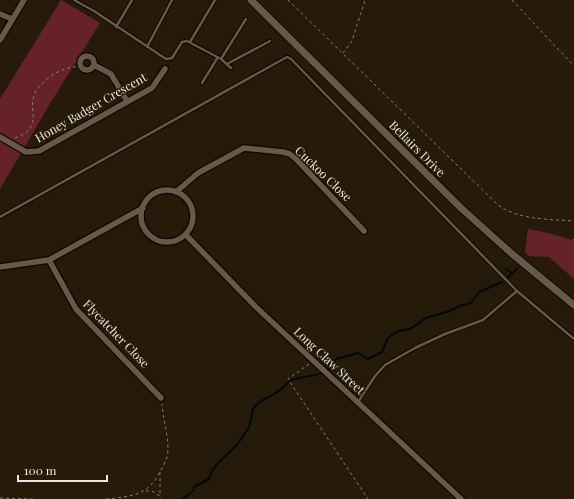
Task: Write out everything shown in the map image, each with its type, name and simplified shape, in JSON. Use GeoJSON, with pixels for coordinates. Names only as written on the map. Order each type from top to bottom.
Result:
{"type":"FeatureCollection","features":[{"type":"Feature","properties":{"kind":"street"},"geometry":{"type":"LineString","coordinates":[[0,40],[24,0]]}},
{"type":"Feature","properties":{"kind":"street","name":"Bellairs Drive"},"geometry":{"type":"LineString","coordinates":[[251,0],[461,208],[574,305]]}},
{"type":"Feature","properties":{"kind":"street"},"geometry":{"type":"LineString","coordinates":[[0,14],[12,19]]}},
{"type":"Feature","properties":{"kind":"street"},"geometry":{"type":"LineString","coordinates":[[94,65],[88,70],[81,66],[81,61],[85,57],[92,58],[94,65],[111,74],[127,101]]}},
{"type":"Feature","properties":{"kind":"street","name":"Honey Badger Crescent"},"geometry":{"type":"LineString","coordinates":[[0,137],[26,152],[37,152],[154,86],[165,69]]}},
{"type":"Feature","properties":{"kind":"street","name":"Cuckoo Close"},"geometry":{"type":"LineString","coordinates":[[176,192],[198,173],[240,149],[250,147],[283,152],[297,160],[364,231]]}},
{"type":"Feature","properties":{"kind":"street"},"geometry":{"type":"LineString","coordinates":[[162,191],[176,192],[189,203],[193,211],[191,228],[186,235],[171,242],[162,242],[148,233],[143,225],[143,208],[150,197],[156,193],[162,191]]}},
{"type":"Feature","properties":{"kind":"street"},"geometry":{"type":"LineString","coordinates":[[0,267],[48,260],[143,208]]}},
{"type":"Feature","properties":{"kind":"street","name":"Long Claw Street"},"geometry":{"type":"LineString","coordinates":[[186,235],[256,307],[314,363],[461,499]]}},
{"type":"Feature","properties":{"kind":"street","name":"Flycatcher Close"},"geometry":{"type":"LineString","coordinates":[[48,260],[74,306],[161,398]]}},
{"type":"Feature","properties":{"kind":"lane"},"geometry":{"type":"LineString","coordinates":[[74,0],[94,11],[147,47],[169,59],[172,58],[183,41],[190,42],[221,59],[231,68]]}},
{"type":"Feature","properties":{"kind":"lane"},"geometry":{"type":"LineString","coordinates":[[116,27],[132,0]]}},
{"type":"Feature","properties":{"kind":"lane"},"geometry":{"type":"LineString","coordinates":[[147,47],[172,0]]}},
{"type":"Feature","properties":{"kind":"lane"},"geometry":{"type":"LineString","coordinates":[[190,42],[215,0]]}},
{"type":"Feature","properties":{"kind":"lane"},"geometry":{"type":"LineString","coordinates":[[221,59],[246,19]]}},
{"type":"Feature","properties":{"kind":"lane"},"geometry":{"type":"LineString","coordinates":[[227,64],[270,41]]}},
{"type":"Feature","properties":{"kind":"lane"},"geometry":{"type":"LineString","coordinates":[[0,218],[286,57],[291,59],[517,292],[574,339]]}},
{"type":"Feature","properties":{"kind":"lane"},"geometry":{"type":"LineString","coordinates":[[202,83],[218,58]]}},
{"type":"Feature","properties":{"kind":"lane"},"geometry":{"type":"LineString","coordinates":[[357,403],[374,376],[385,365],[415,348],[445,334],[483,320],[517,292]]}},
{"type":"Feature","properties":{"kind":"path"},"geometry":{"type":"LineString","coordinates":[[288,0],[508,212],[523,216],[574,221]]}},
{"type":"Feature","properties":{"kind":"path"},"geometry":{"type":"LineString","coordinates":[[343,54],[352,41],[365,0]]}},
{"type":"Feature","properties":{"kind":"path"},"geometry":{"type":"LineString","coordinates":[[512,0],[574,66]]}},
{"type":"Feature","properties":{"kind":"path"},"geometry":{"type":"LineString","coordinates":[[11,144],[13,140],[28,131],[34,120],[33,98],[36,90],[53,73],[65,67],[81,66]]}},
{"type":"Feature","properties":{"kind":"path"},"geometry":{"type":"LineString","coordinates":[[314,363],[288,379],[368,499]]}},
{"type":"Feature","properties":{"kind":"path"},"geometry":{"type":"LineString","coordinates":[[145,491],[153,483],[167,458],[168,450],[161,398]]}},
{"type":"Feature","properties":{"kind":"path"},"geometry":{"type":"LineString","coordinates":[[160,472],[161,499]]}},
{"type":"Feature","properties":{"kind":"path"},"geometry":{"type":"LineString","coordinates":[[106,499],[132,496],[145,491],[152,491],[160,496]]}},
{"type":"Feature","properties":{"kind":"path"},"geometry":{"type":"LineString","coordinates":[[0,498],[33,499]]}},
{"type":"Feature","properties":{"kind":"shaded area"},"geometry":{"type":"Polygon","coordinates":[[[61,0],[100,23],[0,189],[0,99],[61,0]]]}},
{"type":"Feature","properties":{"kind":"shaded area"},"geometry":{"type":"Polygon","coordinates":[[[528,229],[571,240],[574,238],[574,279],[549,257],[528,256],[525,252],[528,229]]]}},
{"type":"Feature","properties":{"kind":"waterway"},"geometry":{"type":"LineString","coordinates":[[506,269],[512,273]]}},
{"type":"Feature","properties":{"kind":"waterway"},"geometry":{"type":"LineString","coordinates":[[506,279],[517,269]]}},
{"type":"Feature","properties":{"kind":"waterway"},"geometry":{"type":"LineString","coordinates":[[290,381],[297,378],[321,374],[326,371],[336,359],[358,353],[368,359],[382,352],[388,338],[398,331],[410,329],[426,318],[471,303],[479,292],[502,282]]}},
{"type":"Feature","properties":{"kind":"waterway"},"geometry":{"type":"LineString","coordinates":[[183,499],[194,490],[194,487],[209,479],[217,464],[239,442],[249,427],[252,411],[255,406],[262,400],[276,393],[289,381]]}}]}
